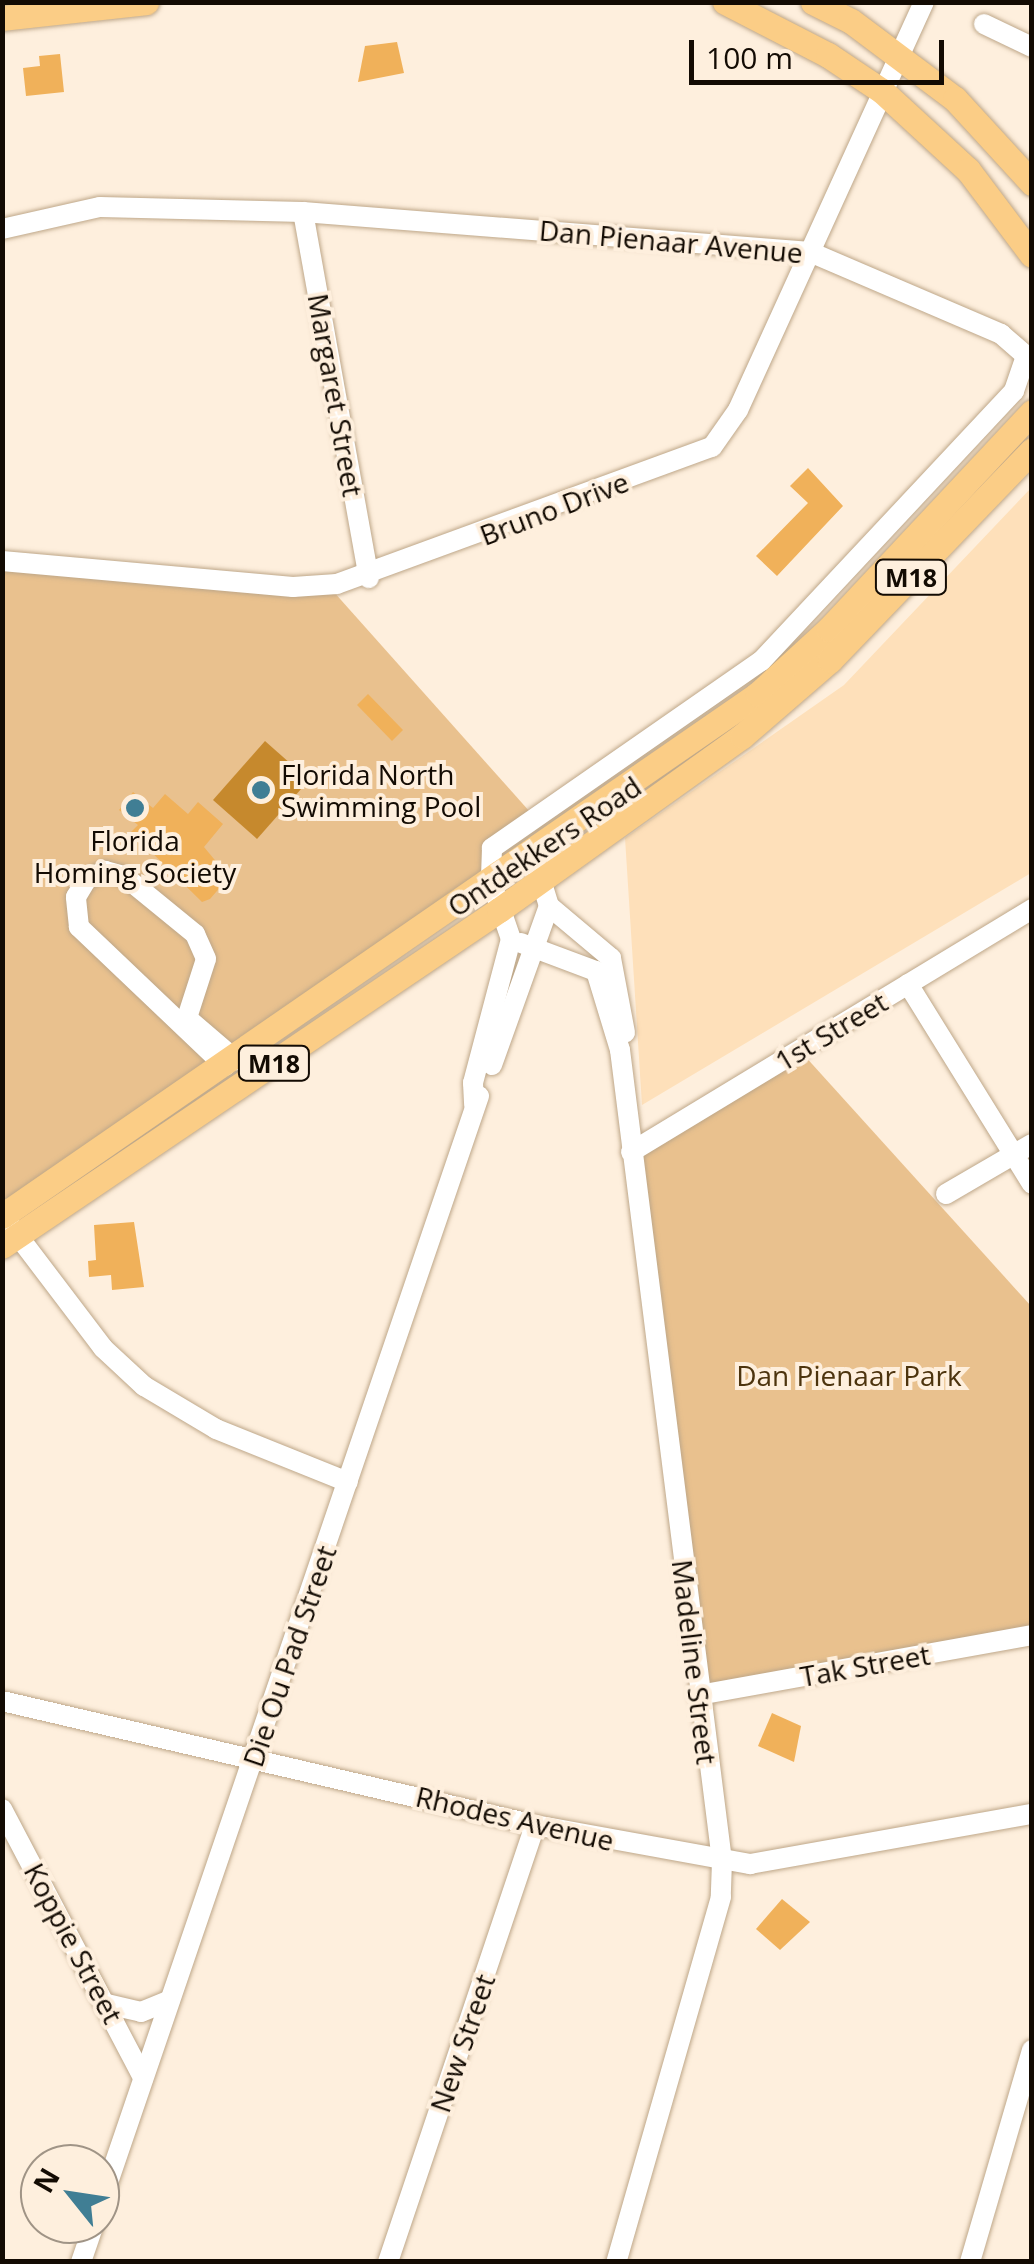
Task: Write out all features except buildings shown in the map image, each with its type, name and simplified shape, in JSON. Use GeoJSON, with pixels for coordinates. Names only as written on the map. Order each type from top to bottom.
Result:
{"type":"FeatureCollection","features":[{"type":"Feature","properties":{"kind":"main road"},"geometry":{"type":"LineString","coordinates":[[2,18],[146,2]]}},
{"type":"Feature","properties":{"kind":"main road"},"geometry":{"type":"LineString","coordinates":[[725,2],[802,40],[882,91],[968,170],[1032,255]]}},
{"type":"Feature","properties":{"kind":"main road"},"geometry":{"type":"LineString","coordinates":[[813,2],[898,53],[955,99],[1032,183]]}},
{"type":"Feature","properties":{"kind":"main road","name":"Ontdekkers Road"},"geometry":{"type":"LineString","coordinates":[[7,1228],[499,910],[539,866],[777,678],[1032,412]]}},
{"type":"Feature","properties":{"kind":"main road","name":"Ontdekkers Road"},"geometry":{"type":"LineString","coordinates":[[7,1228],[231,1063],[491,881],[539,866],[786,700],[1032,450]]}},
{"type":"Feature","properties":{"kind":"street","name":"Bruno Drive"},"geometry":{"type":"LineString","coordinates":[[2,561],[294,587],[368,578],[718,442],[924,2]]}},
{"type":"Feature","properties":{"kind":"street"},"geometry":{"type":"LineString","coordinates":[[984,24],[1032,46]]}},
{"type":"Feature","properties":{"kind":"street","name":"Dan Pienaar Avenue"},"geometry":{"type":"LineString","coordinates":[[2,229],[100,207],[303,212],[810,252],[1017,343],[1028,362],[1022,379],[761,661],[498,842],[489,856],[491,881]]}},
{"type":"Feature","properties":{"kind":"street","name":"Margaret Street"},"geometry":{"type":"LineString","coordinates":[[303,212],[368,578]]}},
{"type":"Feature","properties":{"kind":"street","name":"Die Ou Pad Street"},"geometry":{"type":"LineString","coordinates":[[120,2148],[474,1105],[549,906],[539,866]]}},
{"type":"Feature","properties":{"kind":"street"},"geometry":{"type":"LineString","coordinates":[[106,871],[124,876],[194,934],[206,959],[187,1018],[231,1063],[79,927],[75,901],[87,879],[106,871]]}},
{"type":"Feature","properties":{"kind":"street"},"geometry":{"type":"LineString","coordinates":[[491,881],[511,940]]}},
{"type":"Feature","properties":{"kind":"street","name":"Madeline Street"},"geometry":{"type":"LineString","coordinates":[[549,906],[604,950],[617,971],[624,1035],[620,1050]]}},
{"type":"Feature","properties":{"kind":"street","name":"1st Street"},"geometry":{"type":"LineString","coordinates":[[630,1152],[1032,909]]}},
{"type":"Feature","properties":{"kind":"street","name":"Die Ou Pad Street"},"geometry":{"type":"LineString","coordinates":[[474,1105],[474,1082],[511,940]]}},
{"type":"Feature","properties":{"kind":"street","name":"Madeline Street"},"geometry":{"type":"LineString","coordinates":[[511,940],[596,971],[620,1050],[722,1861],[721,1898],[616,2262]]}},
{"type":"Feature","properties":{"kind":"street"},"geometry":{"type":"LineString","coordinates":[[908,984],[1023,1150],[1032,1184]]}},
{"type":"Feature","properties":{"kind":"street"},"geometry":{"type":"LineString","coordinates":[[946,1194],[1023,1150]]}},
{"type":"Feature","properties":{"kind":"street"},"geometry":{"type":"LineString","coordinates":[[7,1228],[103,1348],[144,1386],[216,1429],[348,1482]]}},
{"type":"Feature","properties":{"kind":"street","name":"Tak Street"},"geometry":{"type":"LineString","coordinates":[[699,1694],[1032,1636]]}},
{"type":"Feature","properties":{"kind":"street","name":"Rhodes Avenue"},"geometry":{"type":"LineString","coordinates":[[2,1701],[535,1824],[722,1861],[750,1864],[1032,1814]]}},
{"type":"Feature","properties":{"kind":"street","name":"Koppie Street"},"geometry":{"type":"LineString","coordinates":[[2,1809],[144,2078]]}},
{"type":"Feature","properties":{"kind":"street","name":"New Street"},"geometry":{"type":"LineString","coordinates":[[388,2262],[535,1824]]}},
{"type":"Feature","properties":{"kind":"street"},"geometry":{"type":"LineString","coordinates":[[107,2004],[141,2012],[170,2000]]}},
{"type":"Feature","properties":{"kind":"street"},"geometry":{"type":"LineString","coordinates":[[970,2262],[1032,2050]]}},
{"type":"Feature","properties":{"kind":"shaded area"},"geometry":{"type":"Polygon","coordinates":[[[1031,488],[1031,873],[642,1105],[625,838],[844,685],[1031,488]]]}},
{"type":"Feature","properties":{"kind":"shaded area","name":"Florida North Swimming Pool"},"geometry":{"type":"Polygon","coordinates":[[[265,741],[309,780],[257,839],[213,800],[265,741]]]}},
{"type":"Feature","properties":{"kind":"green space"},"geometry":{"type":"Polygon","coordinates":[[[3,567],[333,591],[530,812],[485,875],[3,1206],[3,567]]]}},
{"type":"Feature","properties":{"kind":"green space","name":"Dan Pienaar Park"},"geometry":{"type":"Polygon","coordinates":[[[803,1054],[1031,1306],[1031,1630],[704,1687],[637,1155],[803,1054]]]}},
{"type":"Feature","properties":{"kind":"place","name":"Florida North Swimming Pool"},"geometry":{"type":"Point","coordinates":[261,790]}},
{"type":"Feature","properties":{"kind":"place","name":"Florida Homing Society"},"geometry":{"type":"Point","coordinates":[135,808]}}]}
